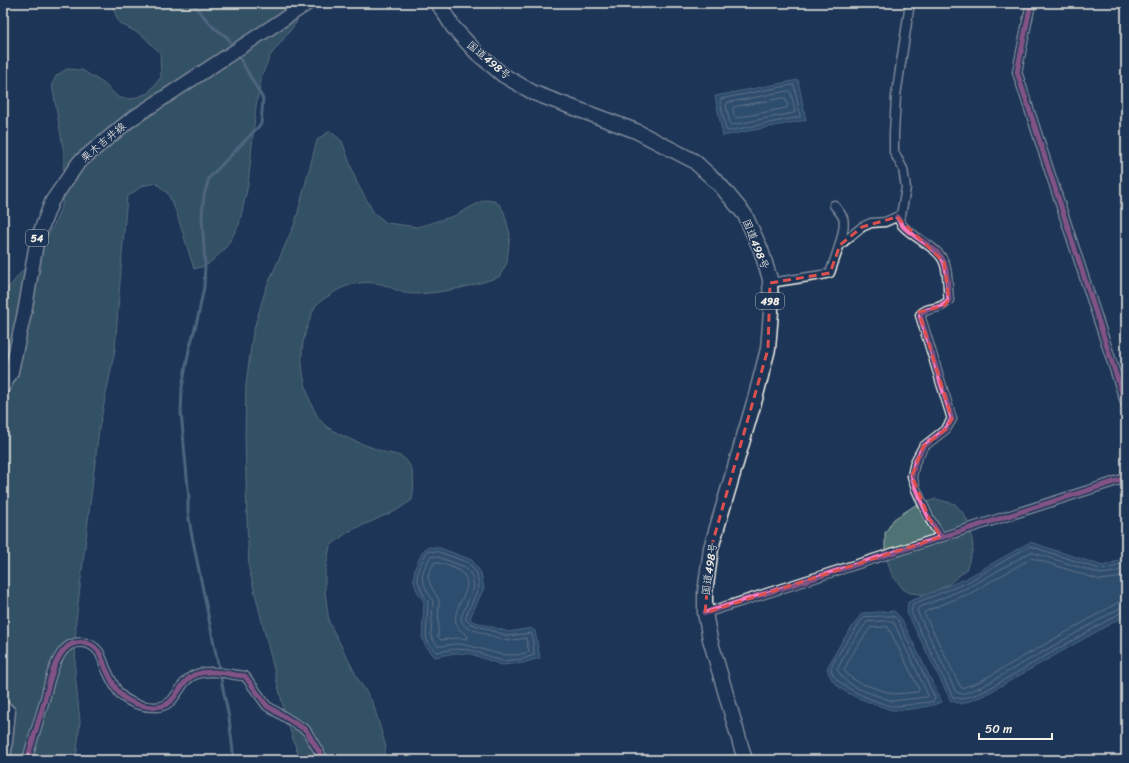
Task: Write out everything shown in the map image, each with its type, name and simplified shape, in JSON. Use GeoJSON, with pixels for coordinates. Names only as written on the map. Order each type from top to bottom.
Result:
{"type":"FeatureCollection","features":[{"type":"Feature","properties":{"kind":"highway","name":"国道498号"},"geometry":{"type":"LineString","coordinates":[[438,3],[453,27],[477,53],[503,75],[534,93],[636,131],[694,161],[720,185],[745,215],[761,250],[770,283],[771,312],[768,349],[755,399],[711,548],[705,593],[705,613],[710,639],[746,760]]}},
{"type":"Feature","properties":{"kind":"main road","name":"栗木吉井線"},"geometry":{"type":"LineString","coordinates":[[3,387],[11,373],[25,310],[37,240],[52,202],[79,162],[130,120],[308,3]]}},
{"type":"Feature","properties":{"kind":"street"},"geometry":{"type":"LineString","coordinates":[[840,245],[862,226],[871,223],[885,222],[900,215],[906,188],[903,169],[894,152],[896,96],[910,3]]}},
{"type":"Feature","properties":{"kind":"street"},"geometry":{"type":"LineString","coordinates":[[1031,3],[1017,72],[1126,405]]}},
{"type":"Feature","properties":{"kind":"street"},"geometry":{"type":"LineString","coordinates":[[770,283],[822,275],[830,272],[840,245],[844,220],[834,205]]}},
{"type":"Feature","properties":{"kind":"street"},"geometry":{"type":"LineString","coordinates":[[897,217],[903,226],[937,253],[944,262],[947,276],[947,291],[949,300],[944,306],[923,311],[920,315],[952,419],[946,429],[923,448],[915,462],[912,476],[929,518],[941,537]]}},
{"type":"Feature","properties":{"kind":"street"},"geometry":{"type":"LineString","coordinates":[[705,613],[1126,478]]}},
{"type":"Feature","properties":{"kind":"street"},"geometry":{"type":"LineString","coordinates":[[27,760],[52,672],[63,652],[71,644],[82,642],[91,644],[100,653],[120,695],[131,702],[144,706],[156,707],[167,705],[176,697],[186,680],[197,674],[208,672],[245,676],[266,706],[306,730],[324,760]]}},
{"type":"Feature","properties":{"kind":"street"},"geometry":{"type":"LineString","coordinates":[[3,708],[7,707],[11,711],[6,760]]}},
{"type":"Feature","properties":{"kind":"highlighted area"},"geometry":{"type":"Polygon","coordinates":[[[897,217],[944,262],[949,300],[944,306],[919,312],[952,419],[946,429],[923,447],[912,476],[929,518],[941,537],[705,613],[711,548],[768,349],[770,283],[830,273],[840,245],[862,227],[871,223],[897,217]]]}},
{"type":"Feature","properties":{"kind":"green space"},"geometry":{"type":"Polygon","coordinates":[[[111,3],[301,3],[296,23],[270,56],[262,75],[256,106],[248,185],[239,225],[225,249],[207,265],[194,269],[176,211],[168,194],[156,183],[142,186],[127,197],[115,350],[99,429],[76,621],[75,672],[80,722],[76,760],[3,760],[3,292],[10,286],[35,255],[54,225],[63,202],[64,153],[52,84],[57,75],[67,69],[82,70],[103,83],[119,98],[132,99],[148,93],[161,77],[160,53],[142,35],[119,23],[111,3]]]}},
{"type":"Feature","properties":{"kind":"green space"},"geometry":{"type":"Polygon","coordinates":[[[330,131],[342,141],[357,183],[374,213],[387,223],[417,227],[454,216],[484,200],[494,201],[500,205],[504,212],[510,234],[507,263],[499,277],[458,288],[416,294],[404,293],[380,284],[357,283],[350,285],[336,291],[317,304],[304,337],[302,349],[303,373],[311,403],[320,420],[335,432],[352,440],[404,458],[409,464],[413,474],[414,485],[412,500],[397,510],[348,532],[330,546],[325,573],[325,592],[329,622],[358,679],[373,703],[386,747],[383,760],[300,760],[286,718],[249,569],[245,436],[246,384],[253,332],[266,288],[295,223],[317,140],[330,131]]]}},
{"type":"Feature","properties":{"kind":"green space"},"geometry":{"type":"Polygon","coordinates":[[[936,499],[955,504],[964,514],[971,529],[973,549],[966,570],[949,584],[928,595],[910,593],[903,589],[892,575],[885,554],[885,533],[894,519],[914,506],[936,499]]]}},
{"type":"Feature","properties":{"kind":"water"},"geometry":{"type":"Polygon","coordinates":[[[798,80],[806,120],[723,136],[715,96],[798,80]]]}},
{"type":"Feature","properties":{"kind":"water"},"geometry":{"type":"Polygon","coordinates":[[[1030,542],[1103,566],[1126,557],[1126,615],[985,695],[962,704],[951,701],[907,613],[908,602],[965,579],[1030,542]]]}},
{"type":"Feature","properties":{"kind":"water"},"geometry":{"type":"Polygon","coordinates":[[[428,547],[440,548],[472,560],[481,573],[484,588],[470,618],[472,621],[509,632],[531,628],[535,631],[540,658],[523,663],[502,665],[471,654],[456,653],[435,657],[425,645],[422,637],[424,602],[417,591],[414,581],[414,571],[416,565],[425,549],[428,547]]]}},
{"type":"Feature","properties":{"kind":"water"},"geometry":{"type":"Polygon","coordinates":[[[894,611],[901,618],[942,702],[931,706],[904,710],[890,710],[845,692],[829,675],[827,668],[841,643],[862,613],[894,611]]]}},
{"type":"Feature","properties":{"kind":"waterway"},"geometry":{"type":"LineString","coordinates":[[192,3],[213,27],[227,37],[234,48]]}},
{"type":"Feature","properties":{"kind":"waterway"},"geometry":{"type":"LineString","coordinates":[[234,760],[229,718],[188,512],[189,499],[181,412],[182,387],[204,287],[205,265],[202,215],[204,195],[209,178],[261,124],[263,99],[237,53]]}},
{"type":"Feature","properties":{"kind":"cycle path"},"geometry":{"type":"LineString","coordinates":[[1031,3],[1017,72],[1126,405]]}},
{"type":"Feature","properties":{"kind":"cycle path"},"geometry":{"type":"LineString","coordinates":[[897,217],[907,230],[931,247],[941,257],[947,271],[949,300],[945,304],[926,310],[920,315],[952,419],[946,429],[923,447],[915,462],[912,476],[929,518],[941,537]]}},
{"type":"Feature","properties":{"kind":"cycle path"},"geometry":{"type":"LineString","coordinates":[[705,613],[1126,478]]}},
{"type":"Feature","properties":{"kind":"cycle path"},"geometry":{"type":"LineString","coordinates":[[27,760],[54,668],[63,651],[67,647],[81,642],[91,645],[99,652],[119,693],[124,698],[141,705],[155,707],[163,706],[169,703],[185,682],[190,677],[197,674],[215,672],[245,676],[267,706],[306,730],[324,760]]}}]}
